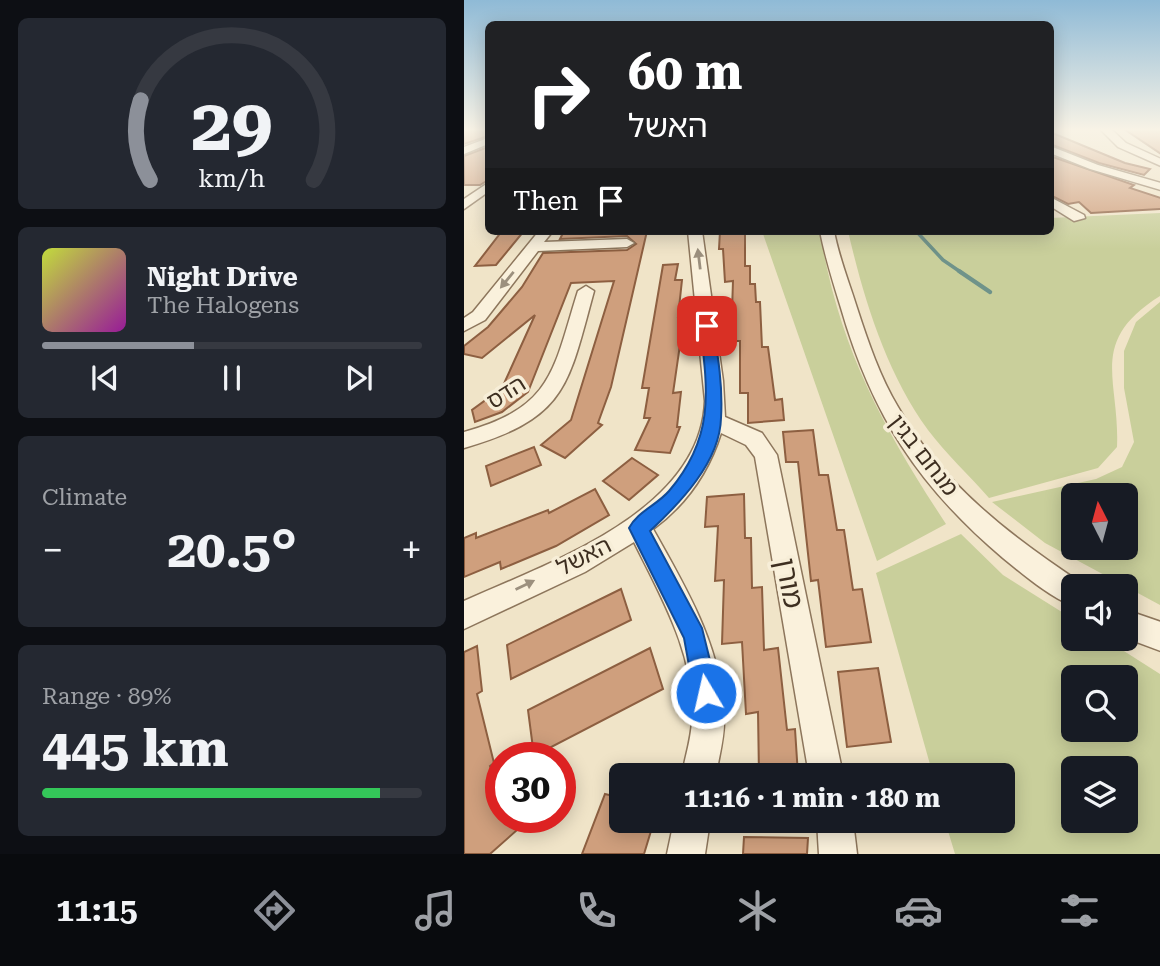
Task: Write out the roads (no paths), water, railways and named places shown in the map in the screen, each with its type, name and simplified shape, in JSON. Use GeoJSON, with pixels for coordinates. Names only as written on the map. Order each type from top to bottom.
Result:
{"type":"FeatureCollection","features":[{"type":"Feature","properties":{"kind":"street"},"geometry":{"type":"LineString","coordinates":[[1100,169],[1160,187]]}},
{"type":"Feature","properties":{"kind":"street"},"geometry":{"type":"LineString","coordinates":[[464,205],[485,189]]}},
{"type":"Feature","properties":{"kind":"street"},"geometry":{"type":"LineString","coordinates":[[1054,203],[1079,218]]}},
{"type":"Feature","properties":{"kind":"street"},"geometry":{"type":"LineString","coordinates":[[464,326],[479,316],[543,235]]}},
{"type":"Feature","properties":{"kind":"street","name":"האשל"},"geometry":{"type":"LineString","coordinates":[[464,615],[639,528],[675,497],[701,456],[714,421],[713,372],[696,235]]}},
{"type":"Feature","properties":{"kind":"street","name":"מנחם בגין"},"geometry":{"type":"LineString","coordinates":[[828,235],[863,354],[888,409],[916,452],[955,497],[1034,567],[1061,585]]}},
{"type":"Feature","properties":{"kind":"street"},"geometry":{"type":"LineString","coordinates":[[534,247],[627,243]]}},
{"type":"Feature","properties":{"kind":"street","name":"הדס"},"geometry":{"type":"LineString","coordinates":[[464,440],[518,418],[542,401],[557,384],[586,291]]}},
{"type":"Feature","properties":{"kind":"street","name":"מורן"},"geometry":{"type":"LineString","coordinates":[[714,421],[754,439],[766,455],[824,763]]}},
{"type":"Feature","properties":{"kind":"street"},"geometry":{"type":"LineString","coordinates":[[639,528],[695,636],[704,669],[708,718],[701,763]]}},
{"type":"Feature","properties":{"kind":"street"},"geometry":{"type":"LineString","coordinates":[[1138,629],[1160,637]]}},
{"type":"Feature","properties":{"kind":"street"},"geometry":{"type":"LineString","coordinates":[[686,854],[690,833]]}},
{"type":"Feature","properties":{"kind":"street"},"geometry":{"type":"LineString","coordinates":[[836,833],[838,854]]}},
{"type":"Feature","properties":{"kind":"waterway"},"geometry":{"type":"LineString","coordinates":[[920,235],[943,260],[962,273]]}},
{"type":"Feature","properties":{"kind":"waterway"},"geometry":{"type":"LineString","coordinates":[[959,271],[990,292]]}}]}
